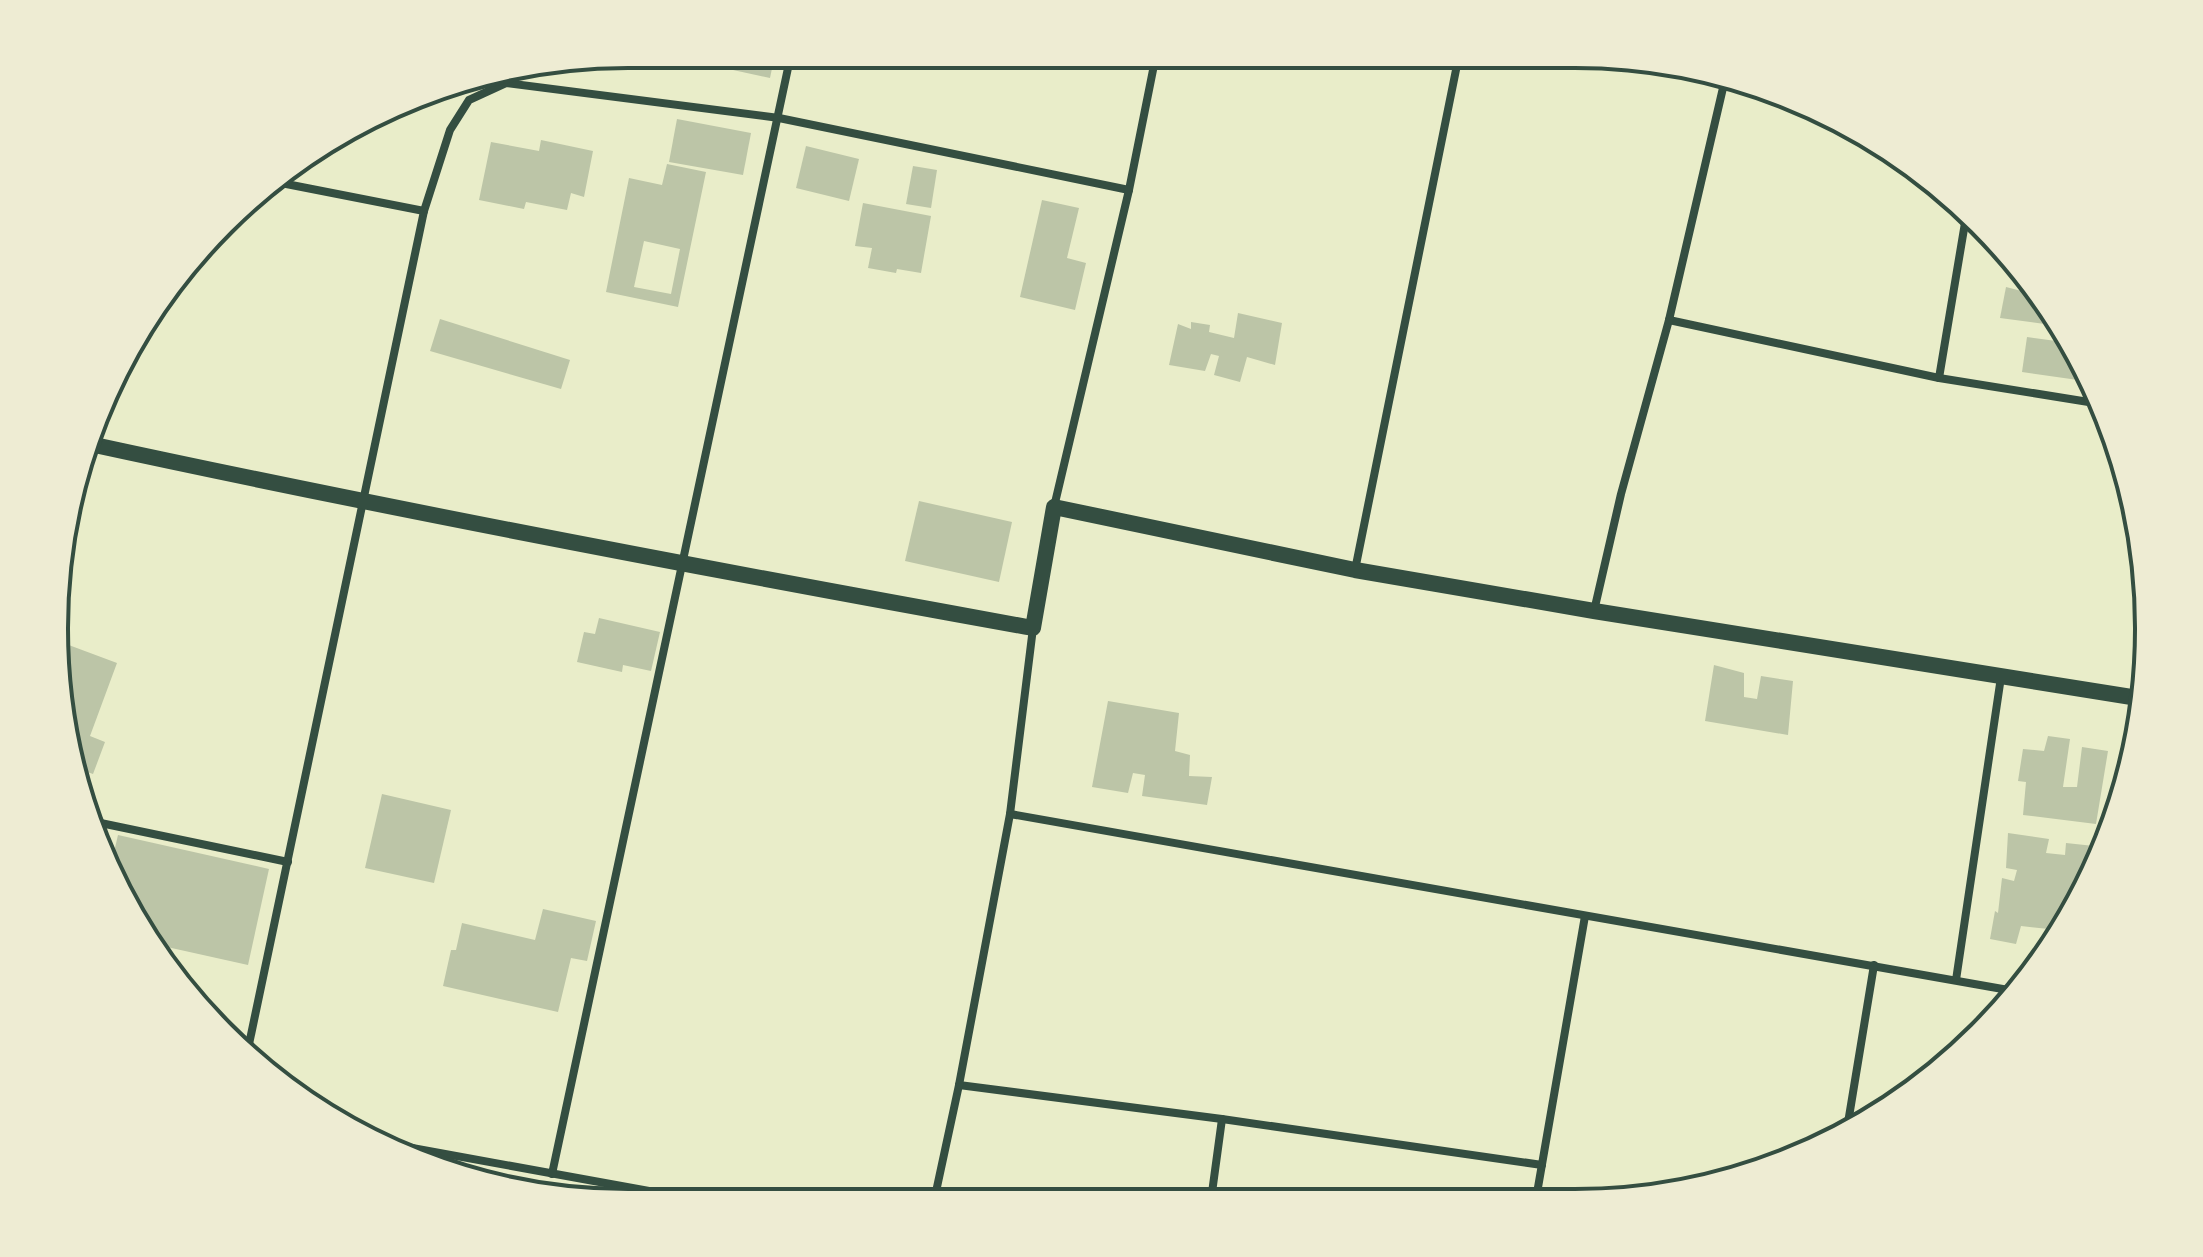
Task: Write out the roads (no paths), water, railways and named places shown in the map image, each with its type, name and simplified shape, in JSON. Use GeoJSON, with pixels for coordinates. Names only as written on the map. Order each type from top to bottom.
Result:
{"type":"FeatureCollection","features":[{"type":"Feature","properties":{"kind":"main road"},"geometry":{"type":"LineString","coordinates":[[99,446],[363,503],[1033,628],[1054,507],[1355,570],[2131,696]]}},
{"type":"Feature","properties":{"kind":"street"},"geometry":{"type":"LineString","coordinates":[[552,1174],[788,68]]}},
{"type":"Feature","properties":{"kind":"street"},"geometry":{"type":"LineString","coordinates":[[1054,507],[1129,190],[1153,68]]}},
{"type":"Feature","properties":{"kind":"street"},"geometry":{"type":"LineString","coordinates":[[1355,570],[1456,68]]}},
{"type":"Feature","properties":{"kind":"street"},"geometry":{"type":"LineString","coordinates":[[250,1041],[424,211],[450,130],[469,100],[506,83],[779,118],[1129,190]]}},
{"type":"Feature","properties":{"kind":"street"},"geometry":{"type":"LineString","coordinates":[[1594,611],[1621,494],[1669,320],[1723,88]]}},
{"type":"Feature","properties":{"kind":"street"},"geometry":{"type":"LineString","coordinates":[[287,184],[424,211]]}},
{"type":"Feature","properties":{"kind":"street"},"geometry":{"type":"LineString","coordinates":[[1939,378],[1964,226]]}},
{"type":"Feature","properties":{"kind":"street"},"geometry":{"type":"LineString","coordinates":[[1669,320],[1939,378],[2086,402]]}},
{"type":"Feature","properties":{"kind":"street"},"geometry":{"type":"LineString","coordinates":[[937,1189],[1010,814],[1033,628]]}},
{"type":"Feature","properties":{"kind":"street"},"geometry":{"type":"LineString","coordinates":[[1956,980],[2001,676]]}},
{"type":"Feature","properties":{"kind":"street"},"geometry":{"type":"LineString","coordinates":[[1010,814],[2003,989]]}},
{"type":"Feature","properties":{"kind":"street"},"geometry":{"type":"LineString","coordinates":[[104,824],[288,862]]}},
{"type":"Feature","properties":{"kind":"street"},"geometry":{"type":"LineString","coordinates":[[1538,1189],[1585,916]]}},
{"type":"Feature","properties":{"kind":"street"},"geometry":{"type":"LineString","coordinates":[[1849,1117],[1874,965]]}},
{"type":"Feature","properties":{"kind":"street"},"geometry":{"type":"LineString","coordinates":[[959,1085],[1542,1165]]}},
{"type":"Feature","properties":{"kind":"street"},"geometry":{"type":"LineString","coordinates":[[1212,1189],[1222,1119]]}},
{"type":"Feature","properties":{"kind":"street"},"geometry":{"type":"LineString","coordinates":[[426,1151],[636,1189]]}}]}
